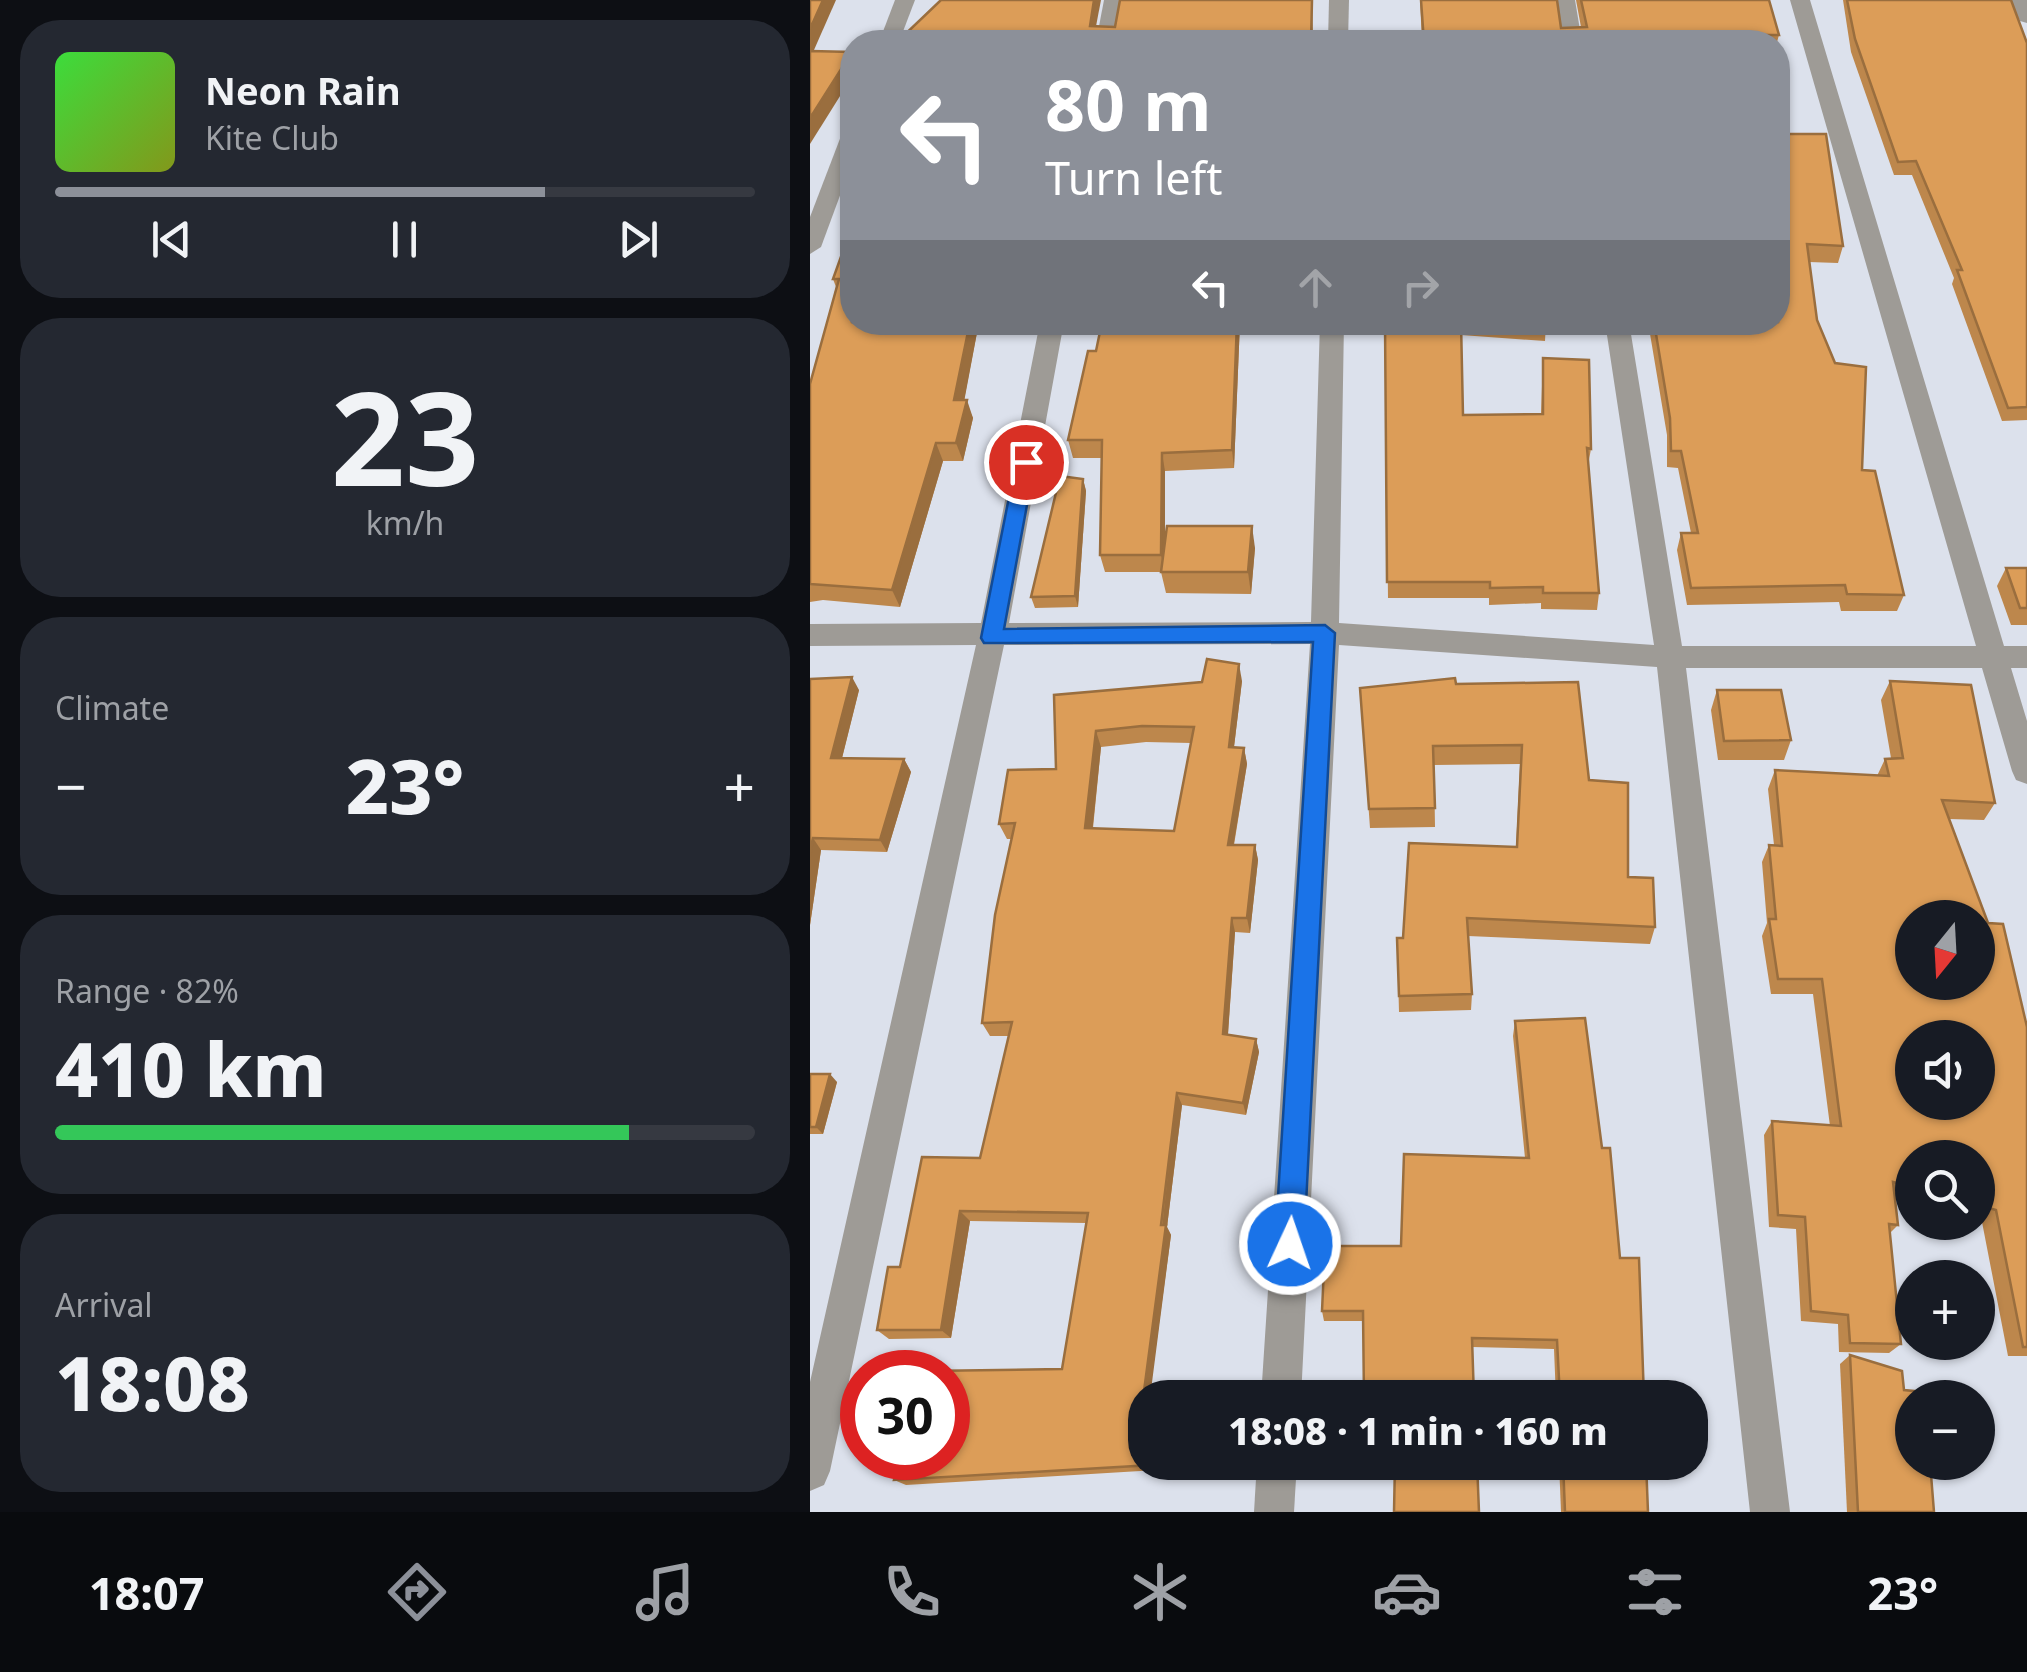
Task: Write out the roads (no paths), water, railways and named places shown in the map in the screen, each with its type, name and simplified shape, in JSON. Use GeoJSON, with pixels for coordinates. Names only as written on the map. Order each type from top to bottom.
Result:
{"type":"FeatureCollection","features":[{"type":"Feature","properties":{"kind":"street"},"geometry":{"type":"LineString","coordinates":[[894,30],[905,0]]}},
{"type":"Feature","properties":{"kind":"street"},"geometry":{"type":"LineString","coordinates":[[1108,30],[1114,0]]}},
{"type":"Feature","properties":{"kind":"street"},"geometry":{"type":"LineString","coordinates":[[1338,30],[1339,0]]}},
{"type":"Feature","properties":{"kind":"street"},"geometry":{"type":"LineString","coordinates":[[1565,0],[1570,30]]}},
{"type":"Feature","properties":{"kind":"street"},"geometry":{"type":"LineString","coordinates":[[1800,0],[2027,771]]}},
{"type":"Feature","properties":{"kind":"street"},"geometry":{"type":"LineString","coordinates":[[2019,0],[2027,17]]}},
{"type":"Feature","properties":{"kind":"street"},"geometry":{"type":"LineString","coordinates":[[810,247],[840,168]]}},
{"type":"Feature","properties":{"kind":"street"},"geometry":{"type":"LineString","coordinates":[[810,1471],[992,638],[1050,335]]}},
{"type":"Feature","properties":{"kind":"street"},"geometry":{"type":"LineString","coordinates":[[1282,1380],[1325,633],[1332,335]]}},
{"type":"Feature","properties":{"kind":"street"},"geometry":{"type":"LineString","coordinates":[[1618,335],[1670,656],[1770,1512]]}},
{"type":"Feature","properties":{"kind":"street"},"geometry":{"type":"LineString","coordinates":[[810,635],[992,638],[1325,633],[1670,656],[2027,657]]}},
{"type":"Feature","properties":{"kind":"street"},"geometry":{"type":"LineString","coordinates":[[1274,1512],[1276,1480]]}}]}
